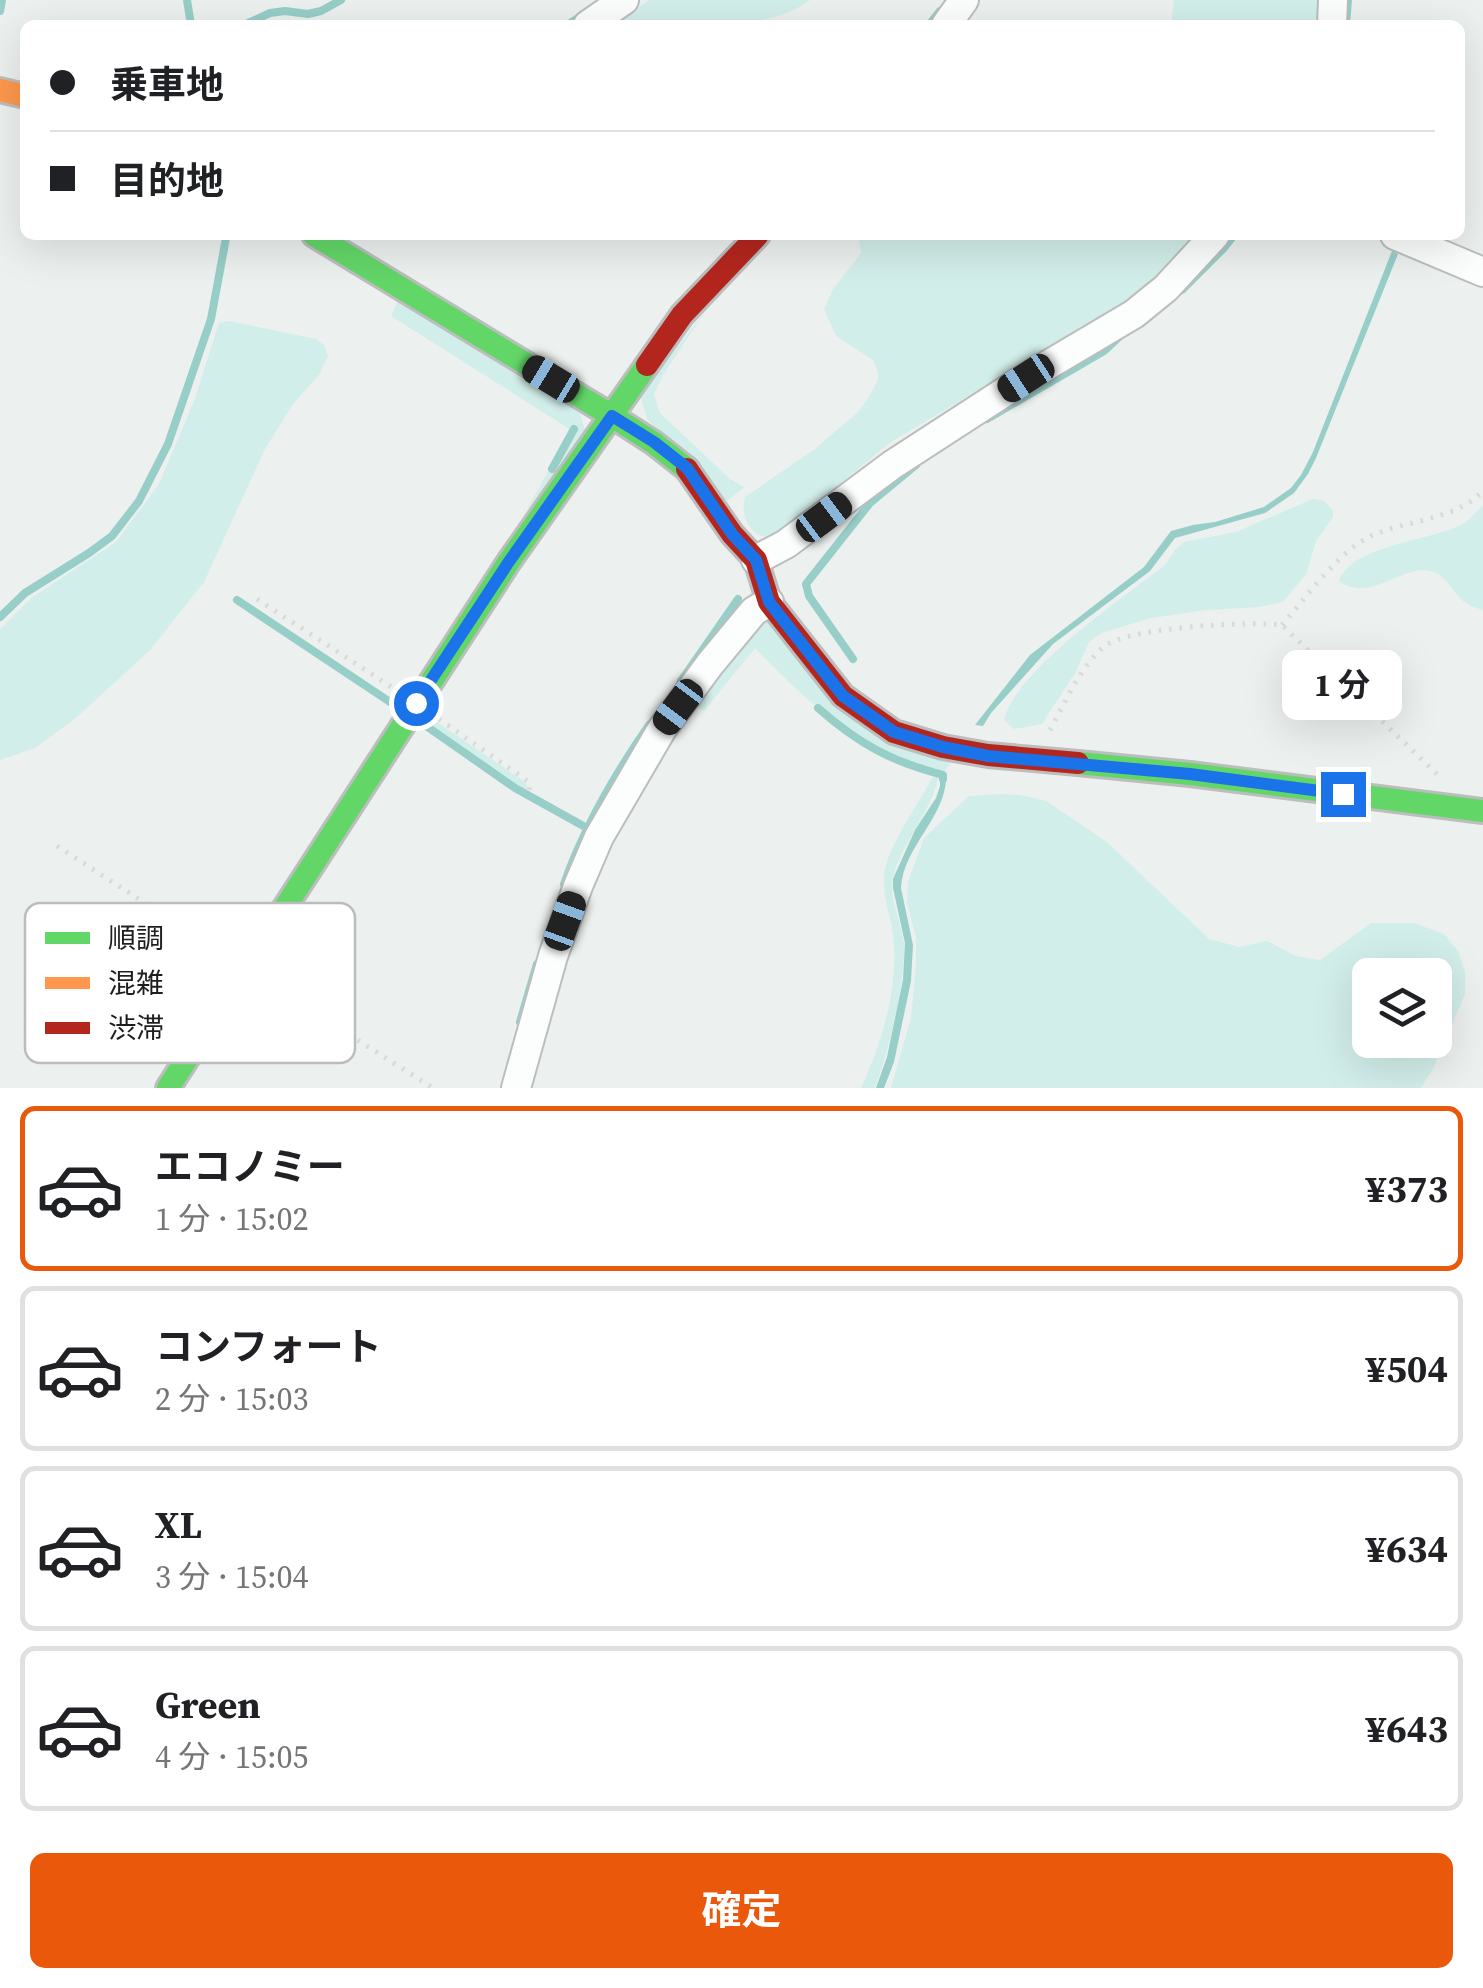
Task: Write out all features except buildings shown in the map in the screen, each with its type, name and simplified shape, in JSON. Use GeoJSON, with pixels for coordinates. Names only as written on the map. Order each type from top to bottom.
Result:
{"type":"FeatureCollection","features":[{"type":"Feature","properties":{"kind":"street"},"geometry":{"type":"LineString","coordinates":[[595,20],[624,0]]}},
{"type":"Feature","properties":{"kind":"street"},"geometry":{"type":"LineString","coordinates":[[332,240],[654,442],[687,468],[732,534],[756,560],[769,602],[843,696],[894,732],[988,756],[1190,774],[1483,811]]}},
{"type":"Feature","properties":{"kind":"street"},"geometry":{"type":"LineString","coordinates":[[289,903],[508,563],[682,315],[753,240]]}},
{"type":"Feature","properties":{"kind":"street"},"geometry":{"type":"LineString","coordinates":[[756,560],[786,544],[892,465],[1134,314],[1166,288],[1210,240]]}},
{"type":"Feature","properties":{"kind":"street"},"geometry":{"type":"LineString","coordinates":[[1407,240],[1483,272]]}},
{"type":"Feature","properties":{"kind":"street"},"geometry":{"type":"LineString","coordinates":[[516,1088],[553,956],[599,837],[662,728],[754,611],[769,602]]}},
{"type":"Feature","properties":{"kind":"street"},"geometry":{"type":"LineString","coordinates":[[168,1088],[185,1063]]}},
{"type":"Feature","properties":{"kind":"path"},"geometry":{"type":"LineString","coordinates":[[1282,625],[1349,548],[1371,536],[1443,515],[1473,502],[1483,491]]}},
{"type":"Feature","properties":{"kind":"path"},"geometry":{"type":"LineString","coordinates":[[257,600],[522,776],[530,783],[530,794]]}},
{"type":"Feature","properties":{"kind":"path"},"geometry":{"type":"LineString","coordinates":[[1043,760],[1048,732],[1094,656],[1108,643],[1128,636],[1216,624],[1266,623],[1282,625],[1436,771],[1458,808]]}},
{"type":"Feature","properties":{"kind":"path"},"geometry":{"type":"LineString","coordinates":[[56,846],[143,903]]}},
{"type":"Feature","properties":{"kind":"path"},"geometry":{"type":"LineString","coordinates":[[355,1039],[433,1088]]}},
{"type":"Feature","properties":{"kind":"shaded area"},"geometry":{"type":"Polygon","coordinates":[[[649,0],[810,0],[762,20],[620,20],[649,0]]]}},
{"type":"Feature","properties":{"kind":"shaded area"},"geometry":{"type":"Polygon","coordinates":[[[1174,0],[1323,0],[1322,20],[1172,20],[1174,0]]]}},
{"type":"Feature","properties":{"kind":"shaded area"},"geometry":{"type":"Polygon","coordinates":[[[859,240],[1191,240],[1136,296],[891,442],[776,536],[761,536],[746,520],[745,497],[815,449],[859,411],[878,379],[873,360],[836,336],[824,309],[833,289],[861,253],[859,240]]]}},
{"type":"Feature","properties":{"kind":"shaded area"},"geometry":{"type":"Polygon","coordinates":[[[398,301],[580,413],[586,435],[525,513],[571,430],[391,316],[398,301]]]}},
{"type":"Feature","properties":{"kind":"shaded area"},"geometry":{"type":"Polygon","coordinates":[[[705,312],[654,394],[660,413],[730,479],[744,487],[727,501],[647,419],[640,395],[705,312]]]}},
{"type":"Feature","properties":{"kind":"shaded area"},"geometry":{"type":"Polygon","coordinates":[[[229,321],[316,339],[324,345],[328,356],[319,375],[293,404],[265,449],[204,582],[150,650],[76,718],[35,748],[0,760],[0,629],[30,599],[116,542],[159,484],[194,401],[219,323],[229,321]]]}},
{"type":"Feature","properties":{"kind":"shaded area"},"geometry":{"type":"Polygon","coordinates":[[[1313,499],[1324,501],[1333,517],[1316,541],[1306,574],[1283,602],[1151,618],[1101,633],[1089,642],[1075,673],[1042,724],[1014,729],[1004,720],[1028,679],[1049,658],[1165,565],[1184,542],[1236,532],[1313,499]]]}},
{"type":"Feature","properties":{"kind":"shaded area"},"geometry":{"type":"Polygon","coordinates":[[[1483,505],[1483,610],[1467,604],[1439,575],[1424,570],[1361,588],[1339,581],[1360,559],[1453,528],[1483,505]]]}},
{"type":"Feature","properties":{"kind":"shaded area"},"geometry":{"type":"Polygon","coordinates":[[[770,621],[951,762],[939,773],[931,800],[893,877],[892,894],[903,937],[904,962],[895,1018],[875,1088],[861,1088],[881,1036],[893,981],[894,944],[884,875],[898,837],[936,771],[854,735],[809,700],[755,648],[704,711],[688,703],[747,623],[770,621]]]}},
{"type":"Feature","properties":{"kind":"shaded area"},"geometry":{"type":"Polygon","coordinates":[[[425,714],[525,782],[525,797],[413,720],[425,714]]]}},
{"type":"Feature","properties":{"kind":"shaded area"},"geometry":{"type":"Polygon","coordinates":[[[1021,795],[1046,801],[1107,842],[1209,939],[1239,947],[1267,941],[1296,956],[1320,960],[1371,923],[1414,923],[1444,934],[1458,951],[1465,972],[1465,994],[1452,1025],[1452,958],[1352,958],[1352,1058],[1438,1058],[1421,1088],[891,1088],[911,1018],[916,937],[907,904],[908,882],[924,838],[969,796],[1021,795]]]}},
{"type":"Feature","properties":{"kind":"water"},"geometry":{"type":"Polygon","coordinates":[[[1392,251],[1398,254],[1316,458],[1294,493],[1265,513],[1175,538],[1150,571],[1053,644],[983,726],[975,725],[1030,655],[1144,567],[1171,531],[1264,507],[1291,488],[1313,452],[1392,251]]]}},
{"type":"Feature","properties":{"kind":"water"},"geometry":{"type":"Polygon","coordinates":[[[940,774],[946,774],[940,804],[904,873],[901,888],[913,945],[911,981],[894,1062],[884,1088],[876,1088],[887,1057],[903,980],[905,943],[893,879],[915,830],[936,798],[940,774]]]}},
{"type":"Feature","properties":{"kind":"waterway"},"geometry":{"type":"LineString","coordinates":[[0,11],[2,0]]}},
{"type":"Feature","properties":{"kind":"waterway"},"geometry":{"type":"LineString","coordinates":[[187,0],[190,20]]}},
{"type":"Feature","properties":{"kind":"waterway"},"geometry":{"type":"LineString","coordinates":[[255,20],[270,13],[321,11],[341,0]]}},
{"type":"Feature","properties":{"kind":"waterway"},"geometry":{"type":"LineString","coordinates":[[1346,20],[1348,0]]}},
{"type":"Feature","properties":{"kind":"waterway"},"geometry":{"type":"LineString","coordinates":[[933,20],[940,11]]}},
{"type":"Feature","properties":{"kind":"waterway"},"geometry":{"type":"LineString","coordinates":[[575,20],[581,16]]}},
{"type":"Feature","properties":{"kind":"waterway"},"geometry":{"type":"LineString","coordinates":[[0,617],[25,593],[112,536],[139,501],[168,444],[211,319],[226,240]]}},
{"type":"Feature","properties":{"kind":"waterway"},"geometry":{"type":"LineString","coordinates":[[1182,290],[1230,240]]}},
{"type":"Feature","properties":{"kind":"waterway"},"geometry":{"type":"LineString","coordinates":[[987,419],[1104,351],[1119,337]]}},
{"type":"Feature","properties":{"kind":"waterway"},"geometry":{"type":"LineString","coordinates":[[552,469],[574,429]]}},
{"type":"Feature","properties":{"kind":"waterway"},"geometry":{"type":"LineString","coordinates":[[853,659],[809,596],[806,584],[870,503],[916,465]]}},
{"type":"Feature","properties":{"kind":"waterway"},"geometry":{"type":"LineString","coordinates":[[681,681],[738,599]]}},
{"type":"Feature","properties":{"kind":"waterway"},"geometry":{"type":"LineString","coordinates":[[237,600],[399,708]]}},
{"type":"Feature","properties":{"kind":"waterway"},"geometry":{"type":"LineString","coordinates":[[818,708],[876,750],[943,775],[943,779]]}},
{"type":"Feature","properties":{"kind":"waterway"},"geometry":{"type":"LineString","coordinates":[[419,721],[515,788],[587,828]]}},
{"type":"Feature","properties":{"kind":"waterway"},"geometry":{"type":"LineString","coordinates":[[564,884],[601,802],[649,725]]}},
{"type":"Feature","properties":{"kind":"waterway"},"geometry":{"type":"LineString","coordinates":[[520,1022],[537,964]]}},
{"type":"Feature","properties":{"kind":"traffic: fast"},"geometry":{"type":"LineString","coordinates":[[322,240],[612,416],[687,469]]}},
{"type":"Feature","properties":{"kind":"traffic: fast"},"geometry":{"type":"LineString","coordinates":[[288,903],[508,563],[647,365]]}},
{"type":"Feature","properties":{"kind":"traffic: fast"},"geometry":{"type":"LineString","coordinates":[[1078,763],[1483,811]]}},
{"type":"Feature","properties":{"kind":"traffic: fast"},"geometry":{"type":"LineString","coordinates":[[168,1088],[184,1063]]}},
{"type":"Feature","properties":{"kind":"traffic: slow"},"geometry":{"type":"LineString","coordinates":[[0,90],[20,95]]}},
{"type":"Feature","properties":{"kind":"traffic: jam"},"geometry":{"type":"LineString","coordinates":[[647,365],[682,315],[753,240]]}},
{"type":"Feature","properties":{"kind":"traffic: jam"},"geometry":{"type":"LineString","coordinates":[[687,469],[732,534],[756,560],[769,602],[843,696],[894,732],[943,747],[1078,763]]}},
{"type":"Feature","properties":{"kind":"route"},"geometry":{"type":"LineString","coordinates":[[416,703],[612,416],[687,468],[732,534],[756,560],[769,602],[843,696],[894,732],[988,756],[1190,774],[1343,794]]}}]}
